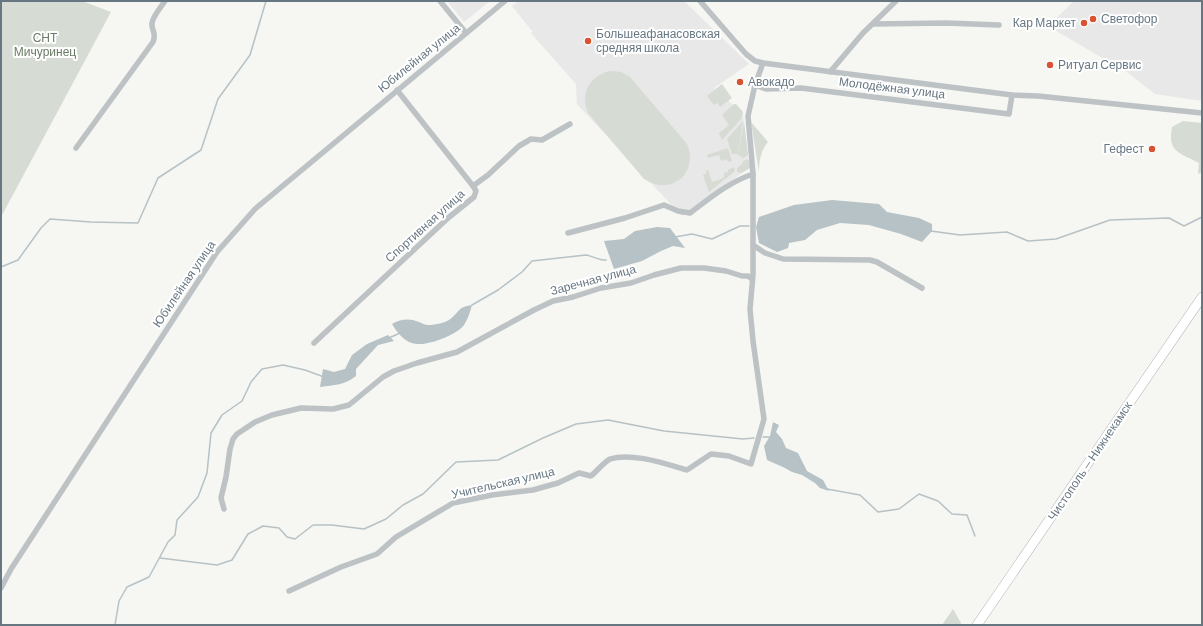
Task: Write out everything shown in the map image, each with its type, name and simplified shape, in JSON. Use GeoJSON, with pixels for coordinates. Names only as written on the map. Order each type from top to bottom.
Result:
{"type":"FeatureCollection","features":[{"type":"Feature","properties":{"kind":"main road","name":"Чистополь — Нижнекамск"},"geometry":{"type":"LineString","coordinates":[[977,625],[1202,297]]}},
{"type":"Feature","properties":{"kind":"street"},"geometry":{"type":"LineString","coordinates":[[76,148],[153,42],[155,37],[151,25],[152,20],[165,1]]}},
{"type":"Feature","properties":{"kind":"street"},"geometry":{"type":"LineString","coordinates":[[440,1],[466,33]]}},
{"type":"Feature","properties":{"kind":"street","name":"Юбилейная улица"},"geometry":{"type":"LineString","coordinates":[[1,588],[22,551],[217,252],[255,209],[505,1]]}},
{"type":"Feature","properties":{"kind":"street","name":"Молодёжная улица"},"geometry":{"type":"LineString","coordinates":[[830,72],[863,33],[896,1]]}},
{"type":"Feature","properties":{"kind":"street","name":"Молодёжная улица"},"geometry":{"type":"LineString","coordinates":[[702,2],[746,54],[755,61],[763,64],[1012,96],[1038,96],[1202,113]]}},
{"type":"Feature","properties":{"kind":"street"},"geometry":{"type":"LineString","coordinates":[[874,24],[946,23],[999,25]]}},
{"type":"Feature","properties":{"kind":"street"},"geometry":{"type":"LineString","coordinates":[[752,279],[753,174],[748,116],[755,85],[763,64]]}},
{"type":"Feature","properties":{"kind":"street","name":"Молодёжная улица"},"geometry":{"type":"LineString","coordinates":[[755,85],[766,89],[801,88],[1009,114],[1012,96]]}},
{"type":"Feature","properties":{"kind":"street"},"geometry":{"type":"LineString","coordinates":[[397,90],[473,186]]}},
{"type":"Feature","properties":{"kind":"street","name":"Спортивная улица"},"geometry":{"type":"LineString","coordinates":[[314,343],[448,218],[474,197],[476,191],[473,186],[488,175],[520,146],[531,139],[542,140],[570,124]]}},
{"type":"Feature","properties":{"kind":"street"},"geometry":{"type":"LineString","coordinates":[[568,233],[625,218],[664,205],[678,211],[690,213],[717,192],[746,176],[753,174]]}},
{"type":"Feature","properties":{"kind":"street"},"geometry":{"type":"LineString","coordinates":[[753,245],[765,254],[783,259],[870,260],[878,262],[922,288]]}},
{"type":"Feature","properties":{"kind":"street","name":"Заречная улица"},"geometry":{"type":"LineString","coordinates":[[224,509],[221,498],[233,440],[237,434],[255,422],[272,415],[301,408],[333,409],[349,405],[383,377],[394,371],[457,352],[553,301],[601,288],[631,283],[682,268],[704,268],[726,271],[742,276],[748,276],[752,279]]}},
{"type":"Feature","properties":{"kind":"street","name":"Учительская улица"},"geometry":{"type":"LineString","coordinates":[[289,591],[340,567],[376,554],[396,537],[453,503],[492,495],[533,490],[558,483],[579,473],[591,476],[609,460],[629,457],[662,463],[687,470],[711,454],[729,456],[751,464],[764,419],[750,309],[752,279]]}},
{"type":"Feature","properties":{"kind":"shaded area"},"geometry":{"type":"Polygon","coordinates":[[[447,1],[490,1],[464,22],[447,1]]]}},
{"type":"Feature","properties":{"kind":"shaded area"},"geometry":{"type":"Polygon","coordinates":[[[519,1],[684,1],[749,64],[714,88],[743,114],[749,168],[682,216],[577,104],[576,84],[531,33],[533,32],[512,6],[519,1]]]}},
{"type":"Feature","properties":{"kind":"shaded area"},"geometry":{"type":"Polygon","coordinates":[[[1074,1],[1202,1],[1202,101],[1155,94],[1128,73],[1048,26],[1074,1]]]}},
{"type":"Feature","properties":{"kind":"shaded area"},"geometry":{"type":"Polygon","coordinates":[[[832,200],[879,204],[887,212],[919,218],[932,224],[932,231],[922,242],[901,234],[869,225],[840,223],[817,230],[805,240],[789,243],[788,248],[777,252],[759,243],[756,227],[759,217],[794,205],[832,200]]]}},
{"type":"Feature","properties":{"kind":"shaded area"},"geometry":{"type":"Polygon","coordinates":[[[657,227],[670,228],[685,248],[673,246],[642,261],[614,269],[604,241],[624,239],[635,231],[657,227]]]}},
{"type":"Feature","properties":{"kind":"shaded area"},"geometry":{"type":"Polygon","coordinates":[[[472,305],[467,320],[460,329],[440,340],[424,344],[409,342],[400,335],[392,324],[401,320],[408,320],[427,325],[439,324],[449,320],[464,307],[472,305]]]}},
{"type":"Feature","properties":{"kind":"shaded area"},"geometry":{"type":"Polygon","coordinates":[[[388,335],[394,341],[378,345],[356,369],[356,376],[343,383],[320,387],[323,369],[334,372],[345,369],[352,355],[367,344],[388,335]]]}},
{"type":"Feature","properties":{"kind":"shaded area"},"geometry":{"type":"Polygon","coordinates":[[[773,422],[779,425],[776,432],[782,439],[786,448],[798,453],[807,471],[823,480],[829,491],[820,488],[802,475],[767,460],[764,446],[770,436],[773,422]]]}},
{"type":"Feature","properties":{"kind":"green space","name":"СНТ Мичуринец"},"geometry":{"type":"Polygon","coordinates":[[[1,1],[82,1],[111,12],[1,217],[1,1]]]}},
{"type":"Feature","properties":{"kind":"green space"},"geometry":{"type":"Polygon","coordinates":[[[610,71],[621,72],[630,77],[687,144],[690,155],[689,164],[686,173],[680,179],[673,183],[664,185],[654,184],[644,179],[588,113],[585,99],[588,87],[597,77],[610,71]]]}},
{"type":"Feature","properties":{"kind":"green space"},"geometry":{"type":"Polygon","coordinates":[[[722,84],[732,98],[720,107],[717,103],[714,105],[707,96],[722,84]]]}},
{"type":"Feature","properties":{"kind":"green space"},"geometry":{"type":"Polygon","coordinates":[[[734,104],[736,104],[743,112],[741,119],[722,140],[719,133],[729,125],[722,115],[734,104]]]}},
{"type":"Feature","properties":{"kind":"green space"},"geometry":{"type":"Polygon","coordinates":[[[743,121],[738,154],[732,154],[727,139],[743,121]]]}},
{"type":"Feature","properties":{"kind":"green space"},"geometry":{"type":"Polygon","coordinates":[[[1183,121],[1202,123],[1202,172],[1198,174],[1199,163],[1176,151],[1171,142],[1172,127],[1183,121]]]}},
{"type":"Feature","properties":{"kind":"green space"},"geometry":{"type":"Polygon","coordinates":[[[744,122],[748,154],[743,158],[738,155],[744,122]]]}},
{"type":"Feature","properties":{"kind":"green space"},"geometry":{"type":"Polygon","coordinates":[[[751,122],[768,142],[761,156],[759,172],[751,122]]]}},
{"type":"Feature","properties":{"kind":"green space"},"geometry":{"type":"Polygon","coordinates":[[[728,148],[732,161],[728,162],[727,159],[721,161],[719,155],[708,158],[707,155],[728,148]]]}},
{"type":"Feature","properties":{"kind":"green space"},"geometry":{"type":"Polygon","coordinates":[[[748,159],[750,168],[741,173],[737,172],[737,168],[743,161],[748,159]]]}},
{"type":"Feature","properties":{"kind":"green space"},"geometry":{"type":"Polygon","coordinates":[[[734,167],[735,171],[709,192],[703,175],[706,174],[706,171],[708,170],[712,182],[724,178],[724,173],[728,172],[728,170],[734,167]]]}},
{"type":"Feature","properties":{"kind":"green space"},"geometry":{"type":"Polygon","coordinates":[[[953,609],[961,623],[960,625],[942,625],[953,609]]]}},
{"type":"Feature","properties":{"kind":"waterway"},"geometry":{"type":"LineString","coordinates":[[1,267],[18,260],[41,228],[50,219],[138,223],[158,178],[201,150],[218,99],[250,55],[266,1]]}},
{"type":"Feature","properties":{"kind":"waterway"},"geometry":{"type":"LineString","coordinates":[[931,231],[960,235],[1007,232],[1028,241],[1056,239],[1110,220],[1169,218],[1184,226],[1202,217]]}},
{"type":"Feature","properties":{"kind":"waterway"},"geometry":{"type":"LineString","coordinates":[[675,237],[692,234],[712,239],[740,226],[749,226]]}},
{"type":"Feature","properties":{"kind":"waterway"},"geometry":{"type":"LineString","coordinates":[[472,305],[498,290],[522,272],[532,261],[586,255],[601,260],[606,260]]}},
{"type":"Feature","properties":{"kind":"waterway"},"geometry":{"type":"LineString","coordinates":[[389,338],[400,333]]}},
{"type":"Feature","properties":{"kind":"waterway"},"geometry":{"type":"LineString","coordinates":[[115,625],[119,601],[127,587],[149,577],[168,542],[175,535],[177,520],[198,497],[207,473],[211,433],[222,415],[242,401],[251,382],[262,369],[283,365],[305,370],[324,377]]}},
{"type":"Feature","properties":{"kind":"waterway"},"geometry":{"type":"LineString","coordinates":[[160,558],[217,565],[232,560],[248,534],[263,526],[279,528],[287,537],[295,539],[313,525],[332,525],[364,529],[386,519],[403,505],[423,494],[456,462],[498,460],[576,424],[608,420],[664,431],[743,439],[754,438]]}},
{"type":"Feature","properties":{"kind":"waterway"},"geometry":{"type":"LineString","coordinates":[[763,437],[771,437]]}},
{"type":"Feature","properties":{"kind":"waterway"},"geometry":{"type":"LineString","coordinates":[[827,489],[860,495],[878,512],[899,509],[919,494],[938,501],[952,514],[967,515],[975,536]]}},
{"type":"Feature","properties":{"kind":"place","name":"Светофор"},"geometry":{"type":"Point","coordinates":[1093,19]}},
{"type":"Feature","properties":{"kind":"place","name":"Кар Маркет"},"geometry":{"type":"Point","coordinates":[1084,23]}},
{"type":"Feature","properties":{"kind":"place","name":"Большеафанасовская средняя школа"},"geometry":{"type":"Point","coordinates":[588,41]}},
{"type":"Feature","properties":{"kind":"place","name":"Ритуал Сервис"},"geometry":{"type":"Point","coordinates":[1050,65]}},
{"type":"Feature","properties":{"kind":"place","name":"Авокадо"},"geometry":{"type":"Point","coordinates":[740,82]}},
{"type":"Feature","properties":{"kind":"place","name":"Гефест"},"geometry":{"type":"Point","coordinates":[1152,149]}}]}
